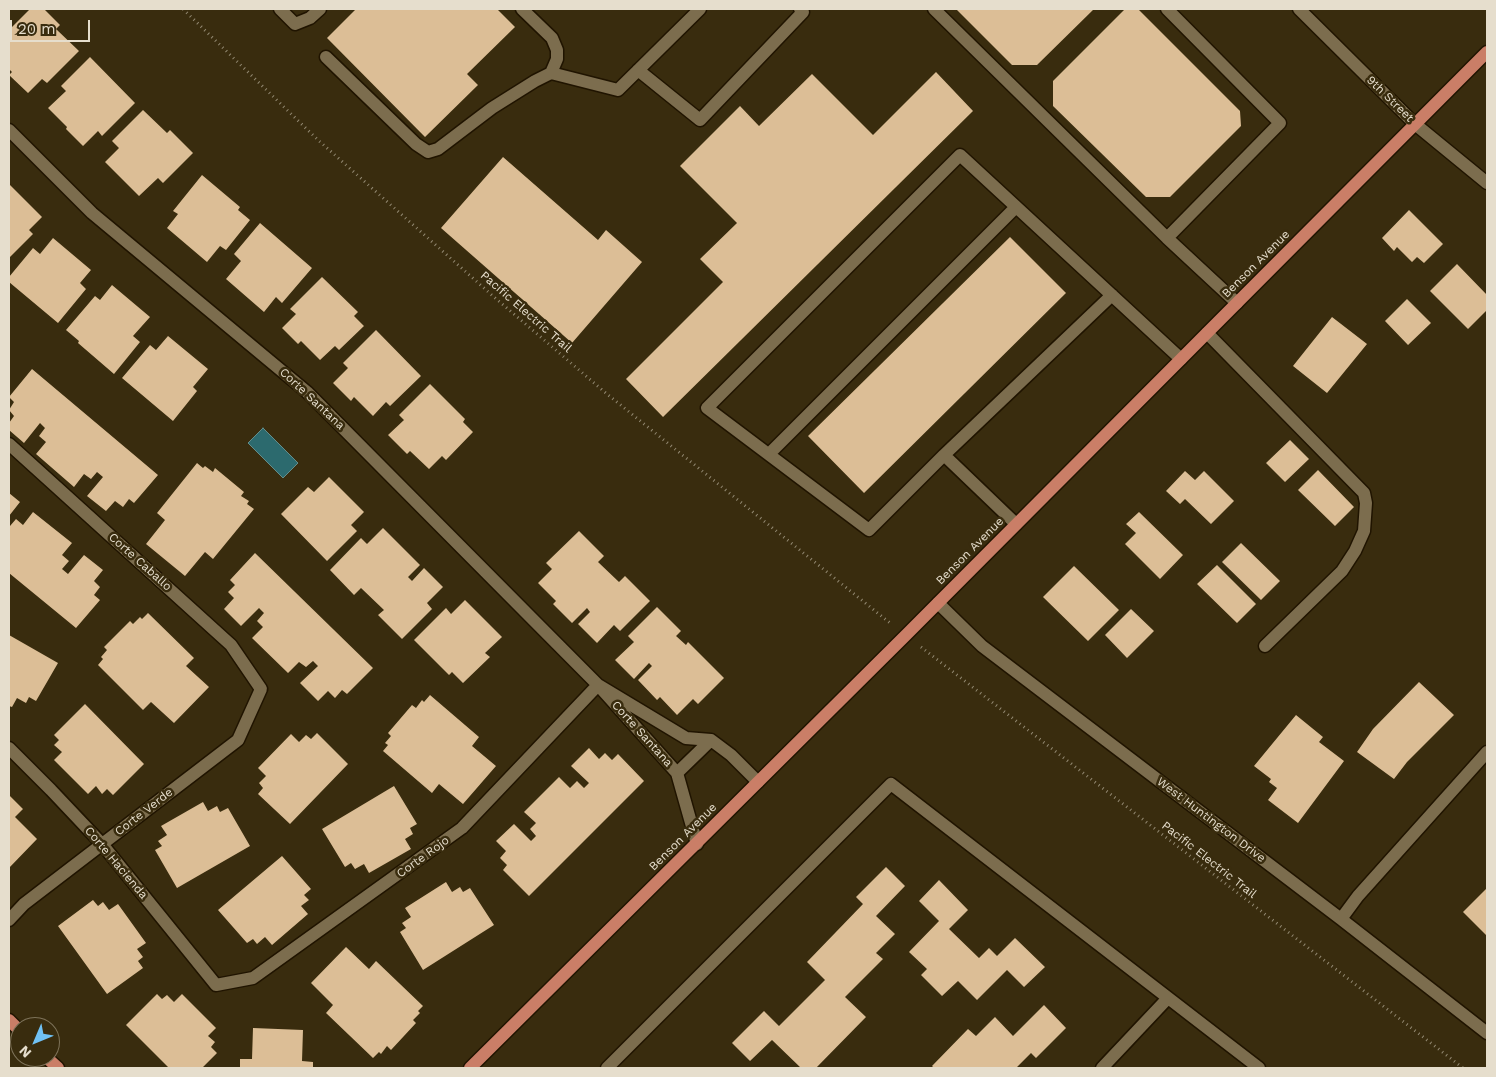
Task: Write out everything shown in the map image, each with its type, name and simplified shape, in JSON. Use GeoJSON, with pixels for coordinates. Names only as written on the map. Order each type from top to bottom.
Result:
{"type":"FeatureCollection","features":[{"type":"Feature","properties":{"kind":"main road","name":"Benson Avenue"},"geometry":{"type":"LineString","coordinates":[[470,1068],[697,844],[1487,52]]}},
{"type":"Feature","properties":{"kind":"street"},"geometry":{"type":"LineString","coordinates":[[280,9],[295,24],[310,18],[320,9]]}},
{"type":"Feature","properties":{"kind":"street"},"geometry":{"type":"LineString","coordinates":[[326,58],[416,144],[428,152],[438,149],[492,108],[551,73],[557,59],[557,50],[552,38],[522,9]]}},
{"type":"Feature","properties":{"kind":"street"},"geometry":{"type":"LineString","coordinates":[[551,73],[618,90],[700,9]]}},
{"type":"Feature","properties":{"kind":"street"},"geometry":{"type":"LineString","coordinates":[[638,70],[700,120],[803,12],[800,9]]}},
{"type":"Feature","properties":{"kind":"street"},"geometry":{"type":"LineString","coordinates":[[934,9],[1167,238],[1237,303]]}},
{"type":"Feature","properties":{"kind":"street"},"geometry":{"type":"LineString","coordinates":[[1167,9],[1280,123],[1167,238]]}},
{"type":"Feature","properties":{"kind":"street","name":"9th Street"},"geometry":{"type":"LineString","coordinates":[[1299,9],[1415,124],[1487,183]]}},
{"type":"Feature","properties":{"kind":"street","name":"Corte Santana"},"geometry":{"type":"LineString","coordinates":[[9,130],[92,213],[307,392],[598,685],[677,773],[697,844]]}},
{"type":"Feature","properties":{"kind":"street"},"geometry":{"type":"LineString","coordinates":[[1112,295],[944,455],[869,530],[707,408],[960,155],[1016,207],[1112,295],[1181,359]]}},
{"type":"Feature","properties":{"kind":"street"},"geometry":{"type":"LineString","coordinates":[[769,454],[1016,207]]}},
{"type":"Feature","properties":{"kind":"street"},"geometry":{"type":"LineString","coordinates":[[1207,333],[1364,493],[1366,503],[1364,531],[1355,551],[1342,571],[1265,646]]}},
{"type":"Feature","properties":{"kind":"street","name":"Corte Caballo"},"geometry":{"type":"LineString","coordinates":[[9,444],[231,645],[262,689]]}},
{"type":"Feature","properties":{"kind":"street"},"geometry":{"type":"LineString","coordinates":[[944,455],[1016,524]]}},
{"type":"Feature","properties":{"kind":"street","name":"West Huntington Drive"},"geometry":{"type":"LineString","coordinates":[[938,603],[982,646],[1341,919],[1487,1033]]}},
{"type":"Feature","properties":{"kind":"street","name":"Corte Santana"},"geometry":{"type":"LineString","coordinates":[[598,685],[686,738],[711,740]]}},
{"type":"Feature","properties":{"kind":"street","name":"Corte Rojo"},"geometry":{"type":"LineString","coordinates":[[216,985],[253,978],[462,828],[598,685]]}},
{"type":"Feature","properties":{"kind":"street","name":"Corte Verde"},"geometry":{"type":"LineString","coordinates":[[9,920],[24,904],[238,740],[262,689]]}},
{"type":"Feature","properties":{"kind":"street"},"geometry":{"type":"LineString","coordinates":[[677,773],[711,740],[731,755],[758,782]]}},
{"type":"Feature","properties":{"kind":"street","name":"Corte Hacienda"},"geometry":{"type":"LineString","coordinates":[[9,748],[102,844],[216,985]]}},
{"type":"Feature","properties":{"kind":"street"},"geometry":{"type":"LineString","coordinates":[[1341,919],[1358,896],[1487,752]]}},
{"type":"Feature","properties":{"kind":"street"},"geometry":{"type":"LineString","coordinates":[[607,1068],[890,784],[1258,1068]]}},
{"type":"Feature","properties":{"kind":"street"},"geometry":{"type":"LineString","coordinates":[[1102,1068],[1168,998]]}},
{"type":"Feature","properties":{"kind":"path","name":"Pacific Electric Trail"},"geometry":{"type":"LineString","coordinates":[[183,9],[318,140],[494,297],[607,394],[874,610]]}},
{"type":"Feature","properties":{"kind":"path","name":"Pacific Electric Trail"},"geometry":{"type":"LineString","coordinates":[[944,665],[1463,1068]]}},
{"type":"Feature","properties":{"kind":"water"},"geometry":{"type":"Polygon","coordinates":[[[263,428],[298,463],[283,478],[248,443],[263,428]]]}},
{"type":"Feature","properties":{"kind":"building"},"geometry":{"type":"Polygon","coordinates":[[[30,9],[44,9],[60,25],[56,29],[79,51],[47,83],[42,79],[28,93],[9,75],[12,72],[9,69],[9,30],[30,9]]]}},
{"type":"Feature","properties":{"kind":"building"},"geometry":{"type":"Polygon","coordinates":[[[356,9],[497,9],[515,27],[467,74],[478,85],[425,137],[327,38],[356,9]]]}},
{"type":"Feature","properties":{"kind":"building"},"geometry":{"type":"Polygon","coordinates":[[[956,9],[1094,9],[1037,65],[1012,65],[956,9]]]}},
{"type":"Feature","properties":{"kind":"building"},"geometry":{"type":"Polygon","coordinates":[[[1124,10],[1139,10],[1240,111],[1241,126],[1170,197],[1146,197],[1053,106],[1053,81],[1124,10]]]}},
{"type":"Feature","properties":{"kind":"building"},"geometry":{"type":"Polygon","coordinates":[[[90,57],[135,103],[102,136],[98,131],[83,146],[48,108],[66,91],[61,86],[90,57]]]}},
{"type":"Feature","properties":{"kind":"building"},"geometry":{"type":"Polygon","coordinates":[[[936,72],[973,111],[663,417],[626,379],[723,282],[700,259],[737,223],[680,166],[740,106],[759,126],[812,74],[873,135],[936,72]]]}},
{"type":"Feature","properties":{"kind":"building"},"geometry":{"type":"Polygon","coordinates":[[[143,110],[167,133],[170,130],[193,153],[163,183],[158,178],[139,196],[105,162],[119,148],[112,141],[143,110]]]}},
{"type":"Feature","properties":{"kind":"building"},"geometry":{"type":"Polygon","coordinates":[[[503,157],[598,240],[606,230],[642,262],[572,343],[441,228],[503,157]]]}},
{"type":"Feature","properties":{"kind":"building"},"geometry":{"type":"Polygon","coordinates":[[[202,175],[240,207],[238,210],[250,220],[226,250],[220,246],[207,262],[167,228],[178,214],[173,211],[202,175]]]}},
{"type":"Feature","properties":{"kind":"building"},"geometry":{"type":"Polygon","coordinates":[[[9,184],[42,217],[29,230],[33,234],[9,258],[9,184]]]}},
{"type":"Feature","properties":{"kind":"building"},"geometry":{"type":"Polygon","coordinates":[[[1409,210],[1443,244],[1424,263],[1417,257],[1412,262],[1397,247],[1394,251],[1382,238],[1409,210]]]}},
{"type":"Feature","properties":{"kind":"building"},"geometry":{"type":"Polygon","coordinates":[[[260,223],[312,268],[282,303],[276,297],[264,312],[226,279],[241,261],[234,254],[260,223]]]}},
{"type":"Feature","properties":{"kind":"building"},"geometry":{"type":"Polygon","coordinates":[[[1010,237],[1066,293],[864,493],[808,436],[1010,237]]]}},
{"type":"Feature","properties":{"kind":"building"},"geometry":{"type":"Polygon","coordinates":[[[53,238],[91,270],[80,283],[86,289],[58,323],[9,282],[9,277],[33,248],[40,254],[53,238]]]}},
{"type":"Feature","properties":{"kind":"building"},"geometry":{"type":"Polygon","coordinates":[[[1457,264],[1487,295],[1487,310],[1468,329],[1430,291],[1457,264]]]}},
{"type":"Feature","properties":{"kind":"building"},"geometry":{"type":"Polygon","coordinates":[[[322,277],[358,312],[354,316],[364,326],[339,350],[335,346],[320,360],[301,341],[298,344],[282,328],[296,314],[290,309],[322,277]]]}},
{"type":"Feature","properties":{"kind":"building"},"geometry":{"type":"Polygon","coordinates":[[[112,285],[150,317],[133,336],[140,342],[114,374],[66,330],[95,296],[100,300],[112,285]]]}},
{"type":"Feature","properties":{"kind":"building"},"geometry":{"type":"Polygon","coordinates":[[[1407,299],[1431,323],[1408,345],[1385,321],[1407,299]]]}},
{"type":"Feature","properties":{"kind":"building"},"geometry":{"type":"Polygon","coordinates":[[[1332,317],[1367,344],[1327,393],[1293,366],[1332,317]]]}},
{"type":"Feature","properties":{"kind":"building"},"geometry":{"type":"Polygon","coordinates":[[[376,330],[421,376],[390,406],[386,402],[373,416],[354,397],[351,401],[333,383],[348,368],[343,363],[376,330]]]}},
{"type":"Feature","properties":{"kind":"building"},"geometry":{"type":"Polygon","coordinates":[[[168,336],[208,369],[193,387],[197,391],[173,421],[122,378],[150,345],[156,350],[168,336]]]}},
{"type":"Feature","properties":{"kind":"building"},"geometry":{"type":"Polygon","coordinates":[[[32,369],[158,475],[134,503],[129,499],[123,507],[115,501],[106,511],[87,496],[103,477],[97,472],[91,479],[84,474],[74,487],[36,454],[46,442],[39,436],[45,428],[40,423],[24,443],[9,430],[9,423],[14,416],[9,410],[14,402],[9,397],[32,369]]]}},
{"type":"Feature","properties":{"kind":"building"},"geometry":{"type":"Polygon","coordinates":[[[430,384],[465,419],[463,422],[473,432],[446,460],[442,456],[429,469],[410,451],[407,454],[388,435],[404,420],[399,415],[430,384]]]}},
{"type":"Feature","properties":{"kind":"building"},"geometry":{"type":"Polygon","coordinates":[[[1290,440],[1309,459],[1285,482],[1266,463],[1290,440]]]}},
{"type":"Feature","properties":{"kind":"building"},"geometry":{"type":"Polygon","coordinates":[[[197,463],[213,472],[215,468],[244,492],[241,496],[249,501],[247,504],[254,509],[213,559],[205,552],[185,576],[146,544],[165,520],[157,513],[197,463]]]}},
{"type":"Feature","properties":{"kind":"building"},"geometry":{"type":"Polygon","coordinates":[[[1318,470],[1354,507],[1335,526],[1298,490],[1318,470]]]}},
{"type":"Feature","properties":{"kind":"building"},"geometry":{"type":"Polygon","coordinates":[[[1185,471],[1195,480],[1204,471],[1234,501],[1211,524],[1185,499],[1180,504],[1166,491],[1185,471]]]}},
{"type":"Feature","properties":{"kind":"building"},"geometry":{"type":"Polygon","coordinates":[[[329,477],[364,512],[351,525],[357,531],[327,561],[281,514],[308,487],[314,492],[329,477]]]}},
{"type":"Feature","properties":{"kind":"building"},"geometry":{"type":"Polygon","coordinates":[[[9,493],[20,502],[9,516],[9,493]]]}},
{"type":"Feature","properties":{"kind":"building"},"geometry":{"type":"Polygon","coordinates":[[[33,512],[72,543],[62,555],[69,561],[62,569],[68,574],[84,555],[103,570],[94,581],[100,587],[94,595],[100,600],[76,628],[9,573],[9,525],[16,519],[23,525],[33,512]]]}},
{"type":"Feature","properties":{"kind":"building"},"geometry":{"type":"Polygon","coordinates":[[[1139,512],[1183,555],[1160,579],[1125,544],[1136,533],[1126,524],[1139,512]]]}},
{"type":"Feature","properties":{"kind":"building"},"geometry":{"type":"Polygon","coordinates":[[[383,528],[420,565],[408,577],[412,581],[424,568],[443,587],[427,603],[432,609],[402,639],[378,615],[384,610],[361,588],[354,595],[330,570],[361,538],[367,544],[383,528]]]}},
{"type":"Feature","properties":{"kind":"building"},"geometry":{"type":"Polygon","coordinates":[[[579,531],[604,556],[598,562],[619,582],[625,576],[650,601],[620,631],[614,625],[597,643],[578,624],[590,612],[587,608],[572,623],[553,604],[556,601],[538,583],[552,569],[546,563],[579,531]]]}},
{"type":"Feature","properties":{"kind":"building"},"geometry":{"type":"Polygon","coordinates":[[[1241,543],[1280,581],[1261,600],[1222,562],[1241,543]]]}},
{"type":"Feature","properties":{"kind":"building"},"geometry":{"type":"Polygon","coordinates":[[[255,553],[373,668],[347,694],[342,690],[335,698],[328,691],[318,701],[300,683],[318,666],[313,661],[306,667],[299,662],[288,673],[252,638],[263,627],[257,621],[264,613],[259,608],[241,626],[224,609],[234,598],[228,592],[235,585],[230,580],[255,553]]]}},
{"type":"Feature","properties":{"kind":"building"},"geometry":{"type":"Polygon","coordinates":[[[1217,565],[1256,604],[1237,623],[1197,584],[1217,565]]]}},
{"type":"Feature","properties":{"kind":"building"},"geometry":{"type":"Polygon","coordinates":[[[1074,566],[1119,610],[1088,641],[1043,597],[1074,566]]]}},
{"type":"Feature","properties":{"kind":"building"},"geometry":{"type":"Polygon","coordinates":[[[465,600],[502,637],[485,653],[490,657],[463,683],[452,672],[449,675],[414,640],[446,608],[451,614],[465,600]]]}},
{"type":"Feature","properties":{"kind":"building"},"geometry":{"type":"Polygon","coordinates":[[[657,607],[681,631],[676,636],[686,645],[688,642],[724,678],[698,704],[693,699],[677,715],[660,697],[657,700],[638,680],[652,666],[649,663],[634,679],[615,660],[634,642],[628,636],[657,607]]]}},
{"type":"Feature","properties":{"kind":"building"},"geometry":{"type":"Polygon","coordinates":[[[1131,609],[1154,631],[1127,658],[1105,635],[1131,609]]]}},
{"type":"Feature","properties":{"kind":"building"},"geometry":{"type":"Polygon","coordinates":[[[148,613],[194,658],[186,666],[209,687],[174,723],[151,702],[143,710],[98,665],[103,659],[101,657],[107,650],[104,647],[130,621],[133,624],[140,617],[142,619],[148,613]]]}},
{"type":"Feature","properties":{"kind":"building"},"geometry":{"type":"Polygon","coordinates":[[[9,635],[58,663],[36,701],[29,697],[26,703],[17,698],[12,707],[9,706],[9,635]]]}},
{"type":"Feature","properties":{"kind":"building"},"geometry":{"type":"Polygon","coordinates":[[[1419,682],[1454,715],[1407,762],[1394,779],[1357,752],[1373,729],[1419,682]]]}},
{"type":"Feature","properties":{"kind":"building"},"geometry":{"type":"Polygon","coordinates":[[[430,695],[479,737],[472,746],[496,766],[463,804],[439,784],[432,793],[383,751],[388,745],[385,743],[391,736],[388,733],[412,705],[416,708],[422,700],[424,702],[430,695]]]}},
{"type":"Feature","properties":{"kind":"building"},"geometry":{"type":"Polygon","coordinates":[[[85,704],[144,764],[113,795],[107,789],[102,794],[96,786],[88,794],[54,760],[62,752],[54,745],[59,740],[54,735],[85,704]]]}},
{"type":"Feature","properties":{"kind":"building"},"geometry":{"type":"Polygon","coordinates":[[[1296,715],[1323,737],[1319,742],[1344,761],[1298,823],[1268,800],[1277,788],[1269,782],[1271,779],[1254,766],[1296,715]]]}},
{"type":"Feature","properties":{"kind":"building"},"geometry":{"type":"Polygon","coordinates":[[[317,733],[348,764],[290,824],[258,794],[263,788],[259,783],[266,776],[258,768],[291,734],[299,742],[306,735],[311,739],[317,733]]]}},
{"type":"Feature","properties":{"kind":"building"},"geometry":{"type":"Polygon","coordinates":[[[589,748],[599,759],[605,753],[612,760],[618,754],[644,781],[529,896],[503,870],[507,865],[500,858],[506,851],[496,841],[514,824],[531,841],[536,836],[530,829],[536,823],[524,812],[559,777],[570,788],[577,781],[584,788],[589,783],[571,766],[589,748]]]}},
{"type":"Feature","properties":{"kind":"building"},"geometry":{"type":"Polygon","coordinates":[[[394,786],[417,824],[410,828],[413,834],[405,839],[411,849],[369,873],[364,864],[355,869],[351,863],[345,867],[322,829],[394,786]]]}},
{"type":"Feature","properties":{"kind":"building"},"geometry":{"type":"Polygon","coordinates":[[[9,795],[23,809],[15,817],[37,839],[9,868],[9,795]]]}},
{"type":"Feature","properties":{"kind":"building"},"geometry":{"type":"Polygon","coordinates":[[[203,802],[208,811],[217,806],[220,812],[228,808],[250,846],[177,888],[155,850],[162,846],[158,841],[167,835],[161,826],[203,802]]]}},
{"type":"Feature","properties":{"kind":"building"},"geometry":{"type":"Polygon","coordinates":[[[282,856],[311,889],[304,895],[309,900],[301,906],[308,914],[272,945],[265,937],[257,944],[253,939],[247,943],[218,910],[282,856]]]}},
{"type":"Feature","properties":{"kind":"building"},"geometry":{"type":"Polygon","coordinates":[[[886,867],[905,886],[876,916],[895,934],[876,953],[883,959],[845,997],[866,1017],[816,1068],[801,1068],[772,1040],[750,1061],[732,1043],[764,1011],[779,1026],[825,980],[807,962],[863,904],[856,897],[886,867]]]}},
{"type":"Feature","properties":{"kind":"building"},"geometry":{"type":"Polygon","coordinates":[[[939,880],[968,910],[949,929],[979,958],[989,948],[997,956],[1015,938],[1045,967],[1024,987],[1007,970],[977,1000],[958,981],[942,996],[921,975],[927,969],[909,952],[939,921],[919,901],[939,880]]]}},
{"type":"Feature","properties":{"kind":"building"},"geometry":{"type":"Polygon","coordinates":[[[446,882],[452,892],[460,887],[463,892],[470,888],[494,925],[423,970],[400,932],[406,928],[402,923],[411,917],[405,908],[446,882]]]}},
{"type":"Feature","properties":{"kind":"building"},"geometry":{"type":"Polygon","coordinates":[[[1487,888],[1487,936],[1463,912],[1487,888]]]}},
{"type":"Feature","properties":{"kind":"building"},"geometry":{"type":"Polygon","coordinates":[[[93,900],[98,906],[103,902],[109,910],[118,904],[146,943],[137,949],[143,957],[138,961],[143,968],[107,994],[58,926],[93,900]]]}},
{"type":"Feature","properties":{"kind":"building"},"geometry":{"type":"Polygon","coordinates":[[[346,947],[369,969],[376,961],[423,1006],[418,1011],[420,1013],[413,1020],[416,1023],[391,1050],[387,1046],[381,1054],[379,1052],[373,1058],[326,1013],[333,1005],[311,983],[346,947]]]}},
{"type":"Feature","properties":{"kind":"building"},"geometry":{"type":"Polygon","coordinates":[[[157,994],[162,999],[167,995],[174,1002],[182,994],[216,1028],[208,1036],[215,1042],[211,1047],[217,1053],[202,1068],[169,1068],[126,1025],[157,994]]]}},
{"type":"Feature","properties":{"kind":"building"},"geometry":{"type":"Polygon","coordinates":[[[1044,1005],[1066,1028],[1036,1058],[1031,1053],[1016,1068],[934,1068],[932,1066],[968,1029],[976,1036],[995,1017],[1013,1036],[1044,1005]]]}},
{"type":"Feature","properties":{"kind":"building"},"geometry":{"type":"Polygon","coordinates":[[[253,1028],[303,1030],[302,1061],[313,1062],[313,1068],[240,1068],[240,1059],[252,1059],[253,1028]]]}}]}
